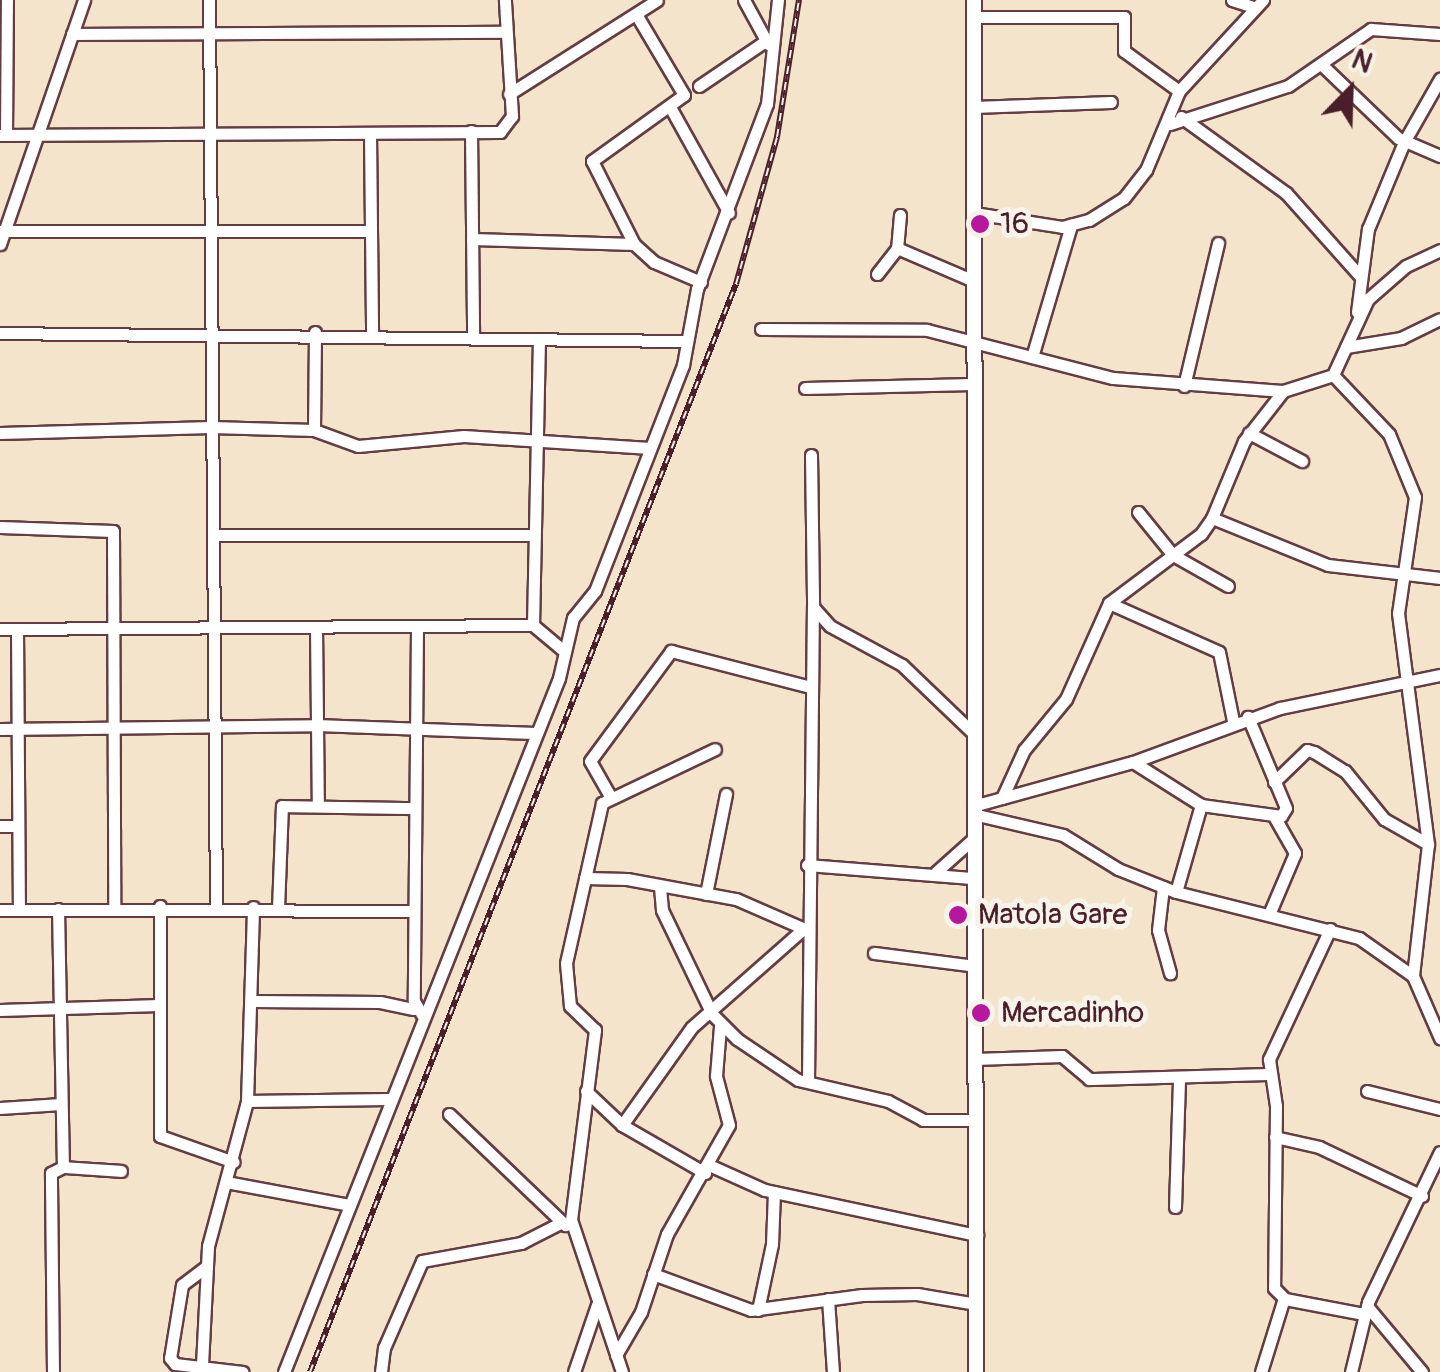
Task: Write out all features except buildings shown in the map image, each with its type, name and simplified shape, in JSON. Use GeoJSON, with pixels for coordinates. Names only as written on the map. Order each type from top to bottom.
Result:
{"type":"FeatureCollection","features":[{"type":"Feature","properties":{"kind":"street"},"geometry":{"type":"LineString","coordinates":[[7,0],[3,135],[208,136],[500,132],[511,118],[504,0]]}},
{"type":"Feature","properties":{"kind":"street"},"geometry":{"type":"LineString","coordinates":[[0,244],[33,134],[84,0]]}},
{"type":"Feature","properties":{"kind":"street"},"geometry":{"type":"LineString","coordinates":[[208,0],[207,331],[216,535],[216,908]]}},
{"type":"Feature","properties":{"kind":"street"},"geometry":{"type":"LineString","coordinates":[[509,94],[658,0]]}},
{"type":"Feature","properties":{"kind":"street"},"geometry":{"type":"LineString","coordinates":[[744,0],[774,57]]}},
{"type":"Feature","properties":{"kind":"street"},"geometry":{"type":"LineString","coordinates":[[416,1008],[535,733],[573,618],[594,591],[650,448],[687,341],[702,282],[766,104],[778,0]]}},
{"type":"Feature","properties":{"kind":"street"},"geometry":{"type":"LineString","coordinates":[[974,0],[976,1372]]}},
{"type":"Feature","properties":{"kind":"street"},"geometry":{"type":"LineString","coordinates":[[1232,0],[1258,4]]}},
{"type":"Feature","properties":{"kind":"street"},"geometry":{"type":"LineString","coordinates":[[974,214],[1071,224],[1124,198],[1176,120],[1179,91],[1258,4]]}},
{"type":"Feature","properties":{"kind":"street"},"geometry":{"type":"LineString","coordinates":[[636,14],[684,96],[592,161],[634,244],[654,262],[702,282]]}},
{"type":"Feature","properties":{"kind":"street"},"geometry":{"type":"LineString","coordinates":[[974,17],[1124,17],[1124,51],[1179,91]]}},
{"type":"Feature","properties":{"kind":"street"},"geometry":{"type":"LineString","coordinates":[[1176,120],[1288,86],[1375,28],[1440,34]]}},
{"type":"Feature","properties":{"kind":"street"},"geometry":{"type":"LineString","coordinates":[[72,34],[506,32]]}},
{"type":"Feature","properties":{"kind":"street"},"geometry":{"type":"LineString","coordinates":[[698,86],[767,40]]}},
{"type":"Feature","properties":{"kind":"street"},"geometry":{"type":"LineString","coordinates":[[1322,65],[1404,142],[1440,156]]}},
{"type":"Feature","properties":{"kind":"street"},"geometry":{"type":"LineString","coordinates":[[1357,320],[1368,229],[1404,142],[1440,79]]}},
{"type":"Feature","properties":{"kind":"street"},"geometry":{"type":"LineString","coordinates":[[973,106],[1111,102]]}},
{"type":"Feature","properties":{"kind":"street"},"geometry":{"type":"LineString","coordinates":[[670,107],[729,213]]}},
{"type":"Feature","properties":{"kind":"street"},"geometry":{"type":"LineString","coordinates":[[1176,120],[1286,193],[1360,276]]}},
{"type":"Feature","properties":{"kind":"street"},"geometry":{"type":"LineString","coordinates":[[471,131],[473,336]]}},
{"type":"Feature","properties":{"kind":"street"},"geometry":{"type":"LineString","coordinates":[[370,133],[372,332]]}},
{"type":"Feature","properties":{"kind":"street"},"geometry":{"type":"LineString","coordinates":[[877,274],[896,248],[900,215]]}},
{"type":"Feature","properties":{"kind":"street"},"geometry":{"type":"LineString","coordinates":[[1032,356],[1071,224]]}},
{"type":"Feature","properties":{"kind":"street"},"geometry":{"type":"LineString","coordinates":[[3,230],[372,232]]}},
{"type":"Feature","properties":{"kind":"street"},"geometry":{"type":"LineString","coordinates":[[472,240],[634,244]]}},
{"type":"Feature","properties":{"kind":"street"},"geometry":{"type":"LineString","coordinates":[[1184,386],[1218,243]]}},
{"type":"Feature","properties":{"kind":"street"},"geometry":{"type":"LineString","coordinates":[[896,248],[974,281]]}},
{"type":"Feature","properties":{"kind":"street"},"geometry":{"type":"LineString","coordinates":[[761,329],[858,325],[974,338],[1113,378],[1283,391],[1333,375],[1368,299],[1406,266],[1440,250]]}},
{"type":"Feature","properties":{"kind":"street"},"geometry":{"type":"LineString","coordinates":[[1346,346],[1401,338],[1440,319]]}},
{"type":"Feature","properties":{"kind":"street"},"geometry":{"type":"LineString","coordinates":[[314,430],[315,332]]}},
{"type":"Feature","properties":{"kind":"street"},"geometry":{"type":"LineString","coordinates":[[0,333],[372,332],[539,342],[687,341]]}},
{"type":"Feature","properties":{"kind":"street"},"geometry":{"type":"LineString","coordinates":[[533,625],[540,439],[539,342]]}},
{"type":"Feature","properties":{"kind":"street"},"geometry":{"type":"LineString","coordinates":[[1333,375],[1389,434],[1416,497],[1398,613],[1411,683],[1428,844],[1413,976]]}},
{"type":"Feature","properties":{"kind":"street"},"geometry":{"type":"LineString","coordinates":[[805,388],[972,384]]}},
{"type":"Feature","properties":{"kind":"street"},"geometry":{"type":"LineString","coordinates":[[1002,798],[1024,750],[1066,699],[1109,603],[1174,554],[1212,518],[1248,433],[1283,391]]}},
{"type":"Feature","properties":{"kind":"street"},"geometry":{"type":"LineString","coordinates":[[0,434],[210,427],[314,430],[358,446],[464,436],[650,448]]}},
{"type":"Feature","properties":{"kind":"street"},"geometry":{"type":"LineString","coordinates":[[1248,433],[1302,461]]}},
{"type":"Feature","properties":{"kind":"street"},"geometry":{"type":"LineString","coordinates":[[808,1081],[811,455]]}},
{"type":"Feature","properties":{"kind":"street"},"geometry":{"type":"LineString","coordinates":[[1138,512],[1174,554],[1228,586]]}},
{"type":"Feature","properties":{"kind":"street"},"geometry":{"type":"LineString","coordinates":[[1212,518],[1328,565],[1401,578],[1440,578]]}},
{"type":"Feature","properties":{"kind":"street"},"geometry":{"type":"LineString","coordinates":[[0,527],[111,528],[114,907]]}},
{"type":"Feature","properties":{"kind":"street"},"geometry":{"type":"LineString","coordinates":[[216,535],[534,536]]}},
{"type":"Feature","properties":{"kind":"street"},"geometry":{"type":"LineString","coordinates":[[1109,603],[1218,652],[1234,722]]}},
{"type":"Feature","properties":{"kind":"street"},"geometry":{"type":"LineString","coordinates":[[813,607],[830,626],[902,664],[973,733]]}},
{"type":"Feature","properties":{"kind":"street"},"geometry":{"type":"LineString","coordinates":[[0,629],[533,625],[563,650]]}},
{"type":"Feature","properties":{"kind":"street"},"geometry":{"type":"LineString","coordinates":[[316,627],[318,804]]}},
{"type":"Feature","properties":{"kind":"street"},"geometry":{"type":"LineString","coordinates":[[17,628],[19,910]]}},
{"type":"Feature","properties":{"kind":"street"},"geometry":{"type":"LineString","coordinates":[[284,1372],[411,1040],[416,1008],[417,628]]}},
{"type":"Feature","properties":{"kind":"street"},"geometry":{"type":"LineString","coordinates":[[610,796],[590,761],[671,651],[810,687]]}},
{"type":"Feature","properties":{"kind":"street"},"geometry":{"type":"LineString","coordinates":[[973,810],[1002,798],[1133,762],[1248,717],[1440,675]]}},
{"type":"Feature","properties":{"kind":"street"},"geometry":{"type":"LineString","coordinates":[[1248,717],[1286,808],[1276,818]]}},
{"type":"Feature","properties":{"kind":"street"},"geometry":{"type":"LineString","coordinates":[[0,729],[316,725],[416,732],[535,733]]}},
{"type":"Feature","properties":{"kind":"street"},"geometry":{"type":"LineString","coordinates":[[622,1372],[575,1234],[594,1024],[570,1006],[564,975],[598,812],[610,796],[715,748]]}},
{"type":"Feature","properties":{"kind":"street"},"geometry":{"type":"LineString","coordinates":[[1274,782],[1306,750],[1314,752],[1344,771],[1384,819],[1428,844]]}},
{"type":"Feature","properties":{"kind":"street"},"geometry":{"type":"LineString","coordinates":[[1133,762],[1200,805],[1276,818]]}},
{"type":"Feature","properties":{"kind":"street"},"geometry":{"type":"LineString","coordinates":[[706,894],[726,794]]}},
{"type":"Feature","properties":{"kind":"street"},"geometry":{"type":"LineString","coordinates":[[278,908],[280,808],[318,804],[415,808]]}},
{"type":"Feature","properties":{"kind":"street"},"geometry":{"type":"LineString","coordinates":[[1176,892],[1200,805]]}},
{"type":"Feature","properties":{"kind":"street"},"geometry":{"type":"LineString","coordinates":[[973,810],[1063,835],[1176,892],[1270,912],[1359,938],[1413,976],[1440,1035]]}},
{"type":"Feature","properties":{"kind":"street"},"geometry":{"type":"LineString","coordinates":[[1270,912],[1295,854],[1276,818]]}},
{"type":"Feature","properties":{"kind":"street"},"geometry":{"type":"LineString","coordinates":[[0,826],[18,826]]}},
{"type":"Feature","properties":{"kind":"street"},"geometry":{"type":"LineString","coordinates":[[936,872],[974,838]]}},
{"type":"Feature","properties":{"kind":"street"},"geometry":{"type":"LineString","coordinates":[[807,865],[936,872],[974,878]]}},
{"type":"Feature","properties":{"kind":"street"},"geometry":{"type":"LineString","coordinates":[[1426,874],[1440,877]]}},
{"type":"Feature","properties":{"kind":"street"},"geometry":{"type":"LineString","coordinates":[[585,878],[736,899],[806,930]]}},
{"type":"Feature","properties":{"kind":"street"},"geometry":{"type":"LineString","coordinates":[[660,887],[662,910],[720,1026],[784,1072],[808,1081],[888,1101],[923,1120],[976,1120]]}},
{"type":"Feature","properties":{"kind":"street"},"geometry":{"type":"LineString","coordinates":[[1163,887],[1158,930],[1170,974]]}},
{"type":"Feature","properties":{"kind":"street"},"geometry":{"type":"LineString","coordinates":[[160,906],[160,1136],[234,1162]]}},
{"type":"Feature","properties":{"kind":"street"},"geometry":{"type":"LineString","coordinates":[[0,910],[160,906],[414,912]]}},
{"type":"Feature","properties":{"kind":"street"},"geometry":{"type":"LineString","coordinates":[[202,1365],[207,1266],[247,1101],[254,907]]}},
{"type":"Feature","properties":{"kind":"street"},"geometry":{"type":"LineString","coordinates":[[58,909],[63,1166]]}},
{"type":"Feature","properties":{"kind":"street"},"geometry":{"type":"LineString","coordinates":[[1330,928],[1274,1043],[1274,1288],[1284,1298],[1365,1310],[1422,1372]]}},
{"type":"Feature","properties":{"kind":"street"},"geometry":{"type":"LineString","coordinates":[[622,1125],[692,1026],[712,1014],[806,930]]}},
{"type":"Feature","properties":{"kind":"street"},"geometry":{"type":"LineString","coordinates":[[874,952],[975,966]]}},
{"type":"Feature","properties":{"kind":"street"},"geometry":{"type":"LineString","coordinates":[[253,1001],[380,1002],[416,1008]]}},
{"type":"Feature","properties":{"kind":"street"},"geometry":{"type":"LineString","coordinates":[[0,1010],[158,1005]]}},
{"type":"Feature","properties":{"kind":"street"},"geometry":{"type":"LineString","coordinates":[[616,1355],[672,1224],[729,1125],[716,1076],[720,1026]]}},
{"type":"Feature","properties":{"kind":"street"},"geometry":{"type":"LineString","coordinates":[[974,1059],[1062,1056],[1089,1079],[1271,1074]]}},
{"type":"Feature","properties":{"kind":"street"},"geometry":{"type":"LineString","coordinates":[[1176,1207],[1179,1077]]}},
{"type":"Feature","properties":{"kind":"street"},"geometry":{"type":"LineString","coordinates":[[586,1091],[622,1125],[707,1169],[774,1192],[976,1235]]}},
{"type":"Feature","properties":{"kind":"street"},"geometry":{"type":"LineString","coordinates":[[1368,1091],[1440,1108]]}},
{"type":"Feature","properties":{"kind":"street"},"geometry":{"type":"LineString","coordinates":[[247,1101],[388,1099]]}},
{"type":"Feature","properties":{"kind":"street"},"geometry":{"type":"LineString","coordinates":[[0,1108],[61,1104]]}},
{"type":"Feature","properties":{"kind":"street"},"geometry":{"type":"LineString","coordinates":[[450,1114],[575,1234]]}},
{"type":"Feature","properties":{"kind":"street"},"geometry":{"type":"LineString","coordinates":[[1275,1138],[1318,1147],[1422,1196]]}},
{"type":"Feature","properties":{"kind":"street"},"geometry":{"type":"LineString","coordinates":[[1351,1372],[1365,1310],[1440,1152]]}},
{"type":"Feature","properties":{"kind":"street"},"geometry":{"type":"LineString","coordinates":[[53,1372],[50,1176],[63,1166],[121,1171]]}},
{"type":"Feature","properties":{"kind":"street"},"geometry":{"type":"LineString","coordinates":[[226,1182],[346,1204]]}},
{"type":"Feature","properties":{"kind":"street"},"geometry":{"type":"LineString","coordinates":[[758,1310],[772,1244],[774,1192]]}},
{"type":"Feature","properties":{"kind":"street"},"geometry":{"type":"LineString","coordinates":[[381,1372],[384,1348],[426,1257],[522,1243],[562,1222]]}},
{"type":"Feature","properties":{"kind":"street"},"geometry":{"type":"LineString","coordinates":[[207,1266],[182,1285],[167,1345],[172,1363],[243,1372]]}},
{"type":"Feature","properties":{"kind":"street"},"geometry":{"type":"LineString","coordinates":[[653,1274],[758,1310],[828,1299],[917,1294],[976,1304]]}},
{"type":"Feature","properties":{"kind":"street"},"geometry":{"type":"LineString","coordinates":[[1261,1372],[1284,1298]]}},
{"type":"Feature","properties":{"kind":"street"},"geometry":{"type":"LineString","coordinates":[[828,1299],[833,1372]]}},
{"type":"Feature","properties":{"kind":"street"},"geometry":{"type":"LineString","coordinates":[[574,1372],[598,1304]]}},
{"type":"Feature","properties":{"kind":"railway"},"geometry":{"type":"LineString","coordinates":[[310,1372],[736,284],[777,137],[799,0]]}},
{"type":"Feature","properties":{"kind":"place","name":"16"},"geometry":{"type":"Point","coordinates":[980,224]}},
{"type":"Feature","properties":{"kind":"place","name":"Matola Gare"},"geometry":{"type":"Point","coordinates":[958,915]}},
{"type":"Feature","properties":{"kind":"place","name":"Mercadinho"},"geometry":{"type":"Point","coordinates":[981,1013]}}]}
